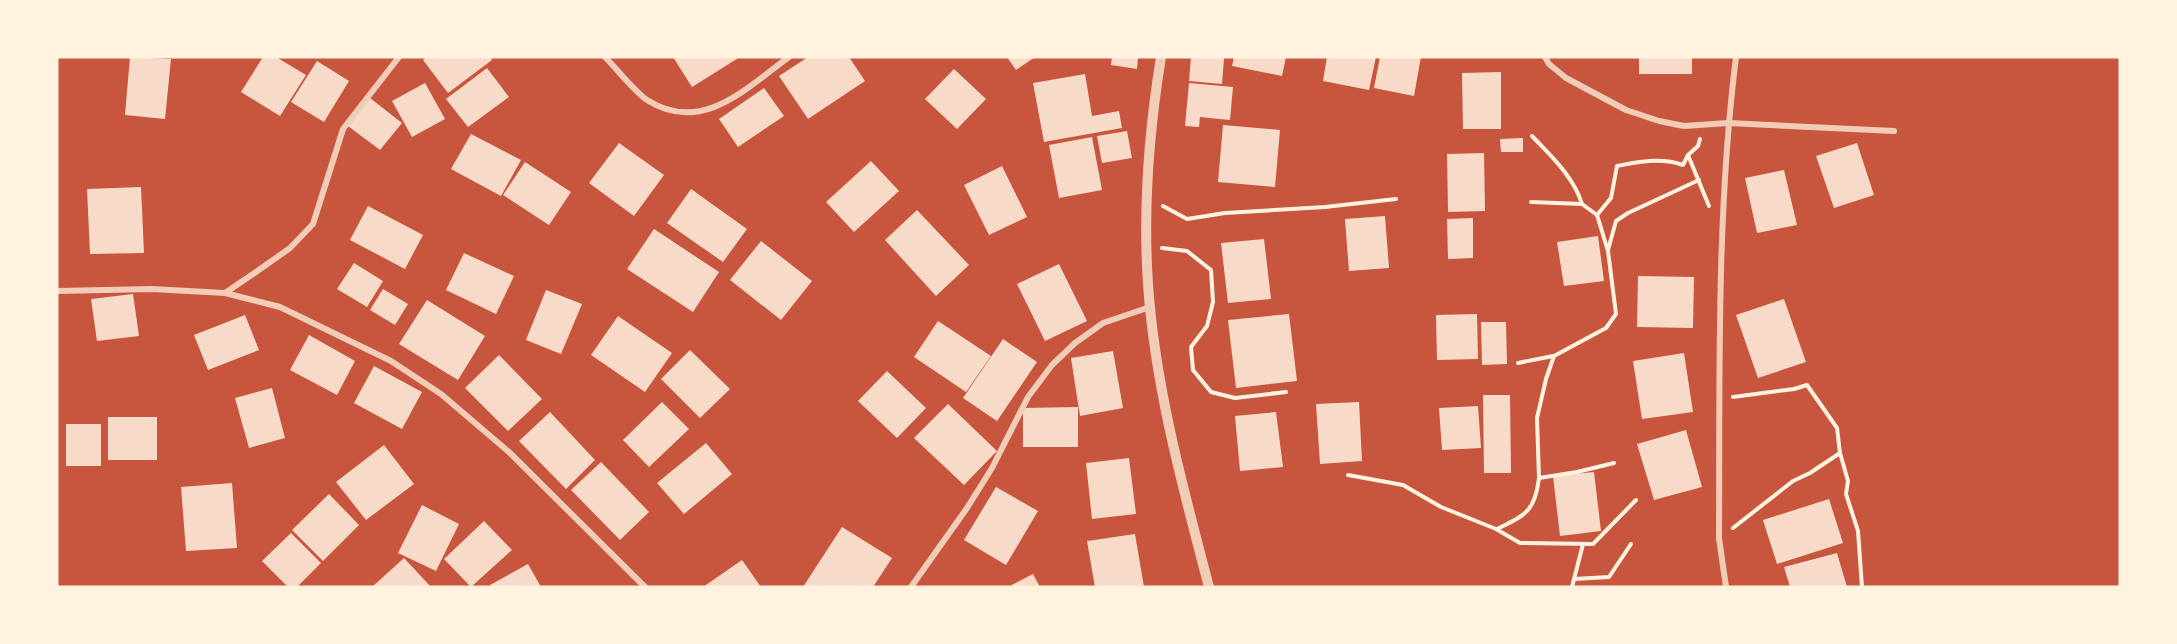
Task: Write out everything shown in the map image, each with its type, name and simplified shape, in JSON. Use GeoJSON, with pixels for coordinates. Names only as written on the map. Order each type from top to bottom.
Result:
{"type":"FeatureCollection","features":[{"type":"Feature","properties":{"kind":"street"},"geometry":{"type":"LineString","coordinates":[[225,293],[290,248],[313,224],[343,129],[399,57]]}},
{"type":"Feature","properties":{"kind":"street"},"geometry":{"type":"LineString","coordinates":[[605,57],[646,99],[673,112],[700,112],[720,106],[789,57]]}},
{"type":"Feature","properties":{"kind":"street"},"geometry":{"type":"LineString","coordinates":[[1161,57],[1146,197],[1150,307],[1164,402],[1209,587]]}},
{"type":"Feature","properties":{"kind":"street"},"geometry":{"type":"LineString","coordinates":[[1545,57],[1549,64],[1566,78],[1626,110],[1659,121],[1684,126],[1728,123],[1894,131]]}},
{"type":"Feature","properties":{"kind":"street"},"geometry":{"type":"LineString","coordinates":[[1726,587],[1719,538],[1722,242],[1728,123],[1736,57]]}},
{"type":"Feature","properties":{"kind":"street"},"geometry":{"type":"LineString","coordinates":[[57,291],[152,289],[225,293],[280,307],[391,361],[441,394],[509,452],[645,587]]}},
{"type":"Feature","properties":{"kind":"street"},"geometry":{"type":"LineString","coordinates":[[911,587],[967,508],[992,468],[1028,397],[1052,365],[1075,343],[1103,323],[1150,307]]}},
{"type":"Feature","properties":{"kind":"path"},"geometry":{"type":"LineString","coordinates":[[1532,136],[1558,163],[1580,196],[1582,204]]}},
{"type":"Feature","properties":{"kind":"path"},"geometry":{"type":"LineString","coordinates":[[1597,215],[1611,198],[1617,166],[1657,160],[1672,161],[1683,165],[1688,155],[1710,211]]}},
{"type":"Feature","properties":{"kind":"path"},"geometry":{"type":"LineString","coordinates":[[1608,251],[1616,221],[1628,213],[1699,180]]}},
{"type":"Feature","properties":{"kind":"path"},"geometry":{"type":"LineString","coordinates":[[1146,197],[1187,219],[1225,213],[1325,207],[1396,199]]}},
{"type":"Feature","properties":{"kind":"path"},"geometry":{"type":"LineString","coordinates":[[1518,363],[1554,356],[1606,328],[1616,314],[1608,251],[1597,215],[1582,204],[1531,202]]}},
{"type":"Feature","properties":{"kind":"path"},"geometry":{"type":"LineString","coordinates":[[1147,246],[1187,251],[1211,270],[1213,302],[1207,326],[1191,347],[1193,370],[1212,392],[1235,398],[1286,392]]}},
{"type":"Feature","properties":{"kind":"path"},"geometry":{"type":"LineString","coordinates":[[1496,529],[1528,512],[1537,492],[1539,478],[1537,418],[1554,356]]}},
{"type":"Feature","properties":{"kind":"path"},"geometry":{"type":"LineString","coordinates":[[1720,398],[1794,389],[1807,385],[1837,428],[1840,453],[1848,481],[1846,494],[1858,531],[1862,587]]}},
{"type":"Feature","properties":{"kind":"path"},"geometry":{"type":"LineString","coordinates":[[1719,538],[1793,481],[1810,473],[1840,453]]}},
{"type":"Feature","properties":{"kind":"path"},"geometry":{"type":"LineString","coordinates":[[1539,478],[1614,463]]}},
{"type":"Feature","properties":{"kind":"path"},"geometry":{"type":"LineString","coordinates":[[1348,475],[1403,485],[1441,507],[1496,529],[1520,543],[1593,544],[1636,500]]}},
{"type":"Feature","properties":{"kind":"path"},"geometry":{"type":"LineString","coordinates":[[1572,587],[1583,544]]}},
{"type":"Feature","properties":{"kind":"path"},"geometry":{"type":"LineString","coordinates":[[1574,579],[1609,577],[1631,544]]}},
{"type":"Feature","properties":{"kind":"building"},"geometry":{"type":"Polygon","coordinates":[[[130,57],[171,59],[165,119],[125,115],[130,57]]]}},
{"type":"Feature","properties":{"kind":"building"},"geometry":{"type":"Polygon","coordinates":[[[263,57],[276,57],[306,75],[280,116],[241,92],[263,57]]]}},
{"type":"Feature","properties":{"kind":"building"},"geometry":{"type":"Polygon","coordinates":[[[427,57],[490,57],[492,60],[448,93],[423,60],[427,57]]]}},
{"type":"Feature","properties":{"kind":"building"},"geometry":{"type":"Polygon","coordinates":[[[673,57],[740,57],[692,87],[673,57]]]}},
{"type":"Feature","properties":{"kind":"building"},"geometry":{"type":"Polygon","coordinates":[[[808,57],[849,57],[865,81],[808,119],[779,76],[808,57]]]}},
{"type":"Feature","properties":{"kind":"building"},"geometry":{"type":"Polygon","coordinates":[[[1007,57],[1035,57],[1016,70],[1007,57]]]}},
{"type":"Feature","properties":{"kind":"building"},"geometry":{"type":"Polygon","coordinates":[[[1112,57],[1138,57],[1137,69],[1111,65],[1112,57]]]}},
{"type":"Feature","properties":{"kind":"building"},"geometry":{"type":"Polygon","coordinates":[[[1191,57],[1224,58],[1222,84],[1189,81],[1191,57]]]}},
{"type":"Feature","properties":{"kind":"building"},"geometry":{"type":"Polygon","coordinates":[[[1234,57],[1286,57],[1282,76],[1232,66],[1234,57]]]}},
{"type":"Feature","properties":{"kind":"building"},"geometry":{"type":"Polygon","coordinates":[[[1327,57],[1376,57],[1369,90],[1323,81],[1327,57]]]}},
{"type":"Feature","properties":{"kind":"building"},"geometry":{"type":"Polygon","coordinates":[[[1380,57],[1421,57],[1414,96],[1374,88],[1380,57]]]}},
{"type":"Feature","properties":{"kind":"building"},"geometry":{"type":"Polygon","coordinates":[[[1639,57],[1692,57],[1692,74],[1639,74],[1639,57]]]}},
{"type":"Feature","properties":{"kind":"building"},"geometry":{"type":"Polygon","coordinates":[[[317,61],[349,81],[324,122],[291,102],[317,61]]]}},
{"type":"Feature","properties":{"kind":"building"},"geometry":{"type":"Polygon","coordinates":[[[487,68],[509,97],[468,127],[446,99],[487,68]]]}},
{"type":"Feature","properties":{"kind":"building"},"geometry":{"type":"Polygon","coordinates":[[[954,69],[986,99],[957,129],[925,99],[954,69]]]}},
{"type":"Feature","properties":{"kind":"building"},"geometry":{"type":"Polygon","coordinates":[[[1501,72],[1501,129],[1463,129],[1462,73],[1501,72]]]}},
{"type":"Feature","properties":{"kind":"building"},"geometry":{"type":"Polygon","coordinates":[[[1085,74],[1092,116],[1119,111],[1122,128],[1044,142],[1033,83],[1085,74]]]}},
{"type":"Feature","properties":{"kind":"building"},"geometry":{"type":"Polygon","coordinates":[[[425,83],[445,119],[412,137],[392,101],[425,83]]]}},
{"type":"Feature","properties":{"kind":"building"},"geometry":{"type":"Polygon","coordinates":[[[1189,83],[1233,87],[1230,120],[1200,117],[1199,127],[1185,126],[1189,83]]]}},
{"type":"Feature","properties":{"kind":"building"},"geometry":{"type":"Polygon","coordinates":[[[764,88],[784,116],[738,147],[719,119],[764,88]]]}},
{"type":"Feature","properties":{"kind":"building"},"geometry":{"type":"Polygon","coordinates":[[[370,98],[402,123],[380,150],[348,126],[370,98]]]}},
{"type":"Feature","properties":{"kind":"building"},"geometry":{"type":"Polygon","coordinates":[[[1223,125],[1280,130],[1275,187],[1218,182],[1223,125]]]}},
{"type":"Feature","properties":{"kind":"building"},"geometry":{"type":"Polygon","coordinates":[[[1127,131],[1132,158],[1102,163],[1097,136],[1127,131]]]}},
{"type":"Feature","properties":{"kind":"building"},"geometry":{"type":"Polygon","coordinates":[[[471,134],[521,160],[501,196],[451,169],[471,134]]]}},
{"type":"Feature","properties":{"kind":"building"},"geometry":{"type":"Polygon","coordinates":[[[1092,137],[1102,190],[1059,198],[1049,145],[1092,137]]]}},
{"type":"Feature","properties":{"kind":"building"},"geometry":{"type":"Polygon","coordinates":[[[1523,138],[1523,152],[1501,152],[1500,139],[1523,138]]]}},
{"type":"Feature","properties":{"kind":"building"},"geometry":{"type":"Polygon","coordinates":[[[619,143],[664,175],[634,216],[589,183],[619,143]]]}},
{"type":"Feature","properties":{"kind":"building"},"geometry":{"type":"Polygon","coordinates":[[[1857,143],[1874,195],[1834,208],[1816,156],[1857,143]]]}},
{"type":"Feature","properties":{"kind":"building"},"geometry":{"type":"Polygon","coordinates":[[[1484,153],[1485,211],[1448,212],[1447,154],[1484,153]]]}},
{"type":"Feature","properties":{"kind":"building"},"geometry":{"type":"Polygon","coordinates":[[[871,161],[899,191],[854,232],[826,202],[871,161]]]}},
{"type":"Feature","properties":{"kind":"building"},"geometry":{"type":"Polygon","coordinates":[[[525,162],[571,192],[549,225],[503,195],[525,162]]]}},
{"type":"Feature","properties":{"kind":"building"},"geometry":{"type":"Polygon","coordinates":[[[1002,166],[1027,217],[989,235],[964,185],[1002,166]]]}},
{"type":"Feature","properties":{"kind":"building"},"geometry":{"type":"Polygon","coordinates":[[[1784,170],[1797,225],[1757,233],[1745,178],[1784,170]]]}},
{"type":"Feature","properties":{"kind":"building"},"geometry":{"type":"Polygon","coordinates":[[[141,187],[144,253],[90,254],[87,189],[141,187]]]}},
{"type":"Feature","properties":{"kind":"building"},"geometry":{"type":"Polygon","coordinates":[[[691,189],[747,229],[723,262],[667,223],[691,189]]]}},
{"type":"Feature","properties":{"kind":"building"},"geometry":{"type":"Polygon","coordinates":[[[368,206],[423,235],[405,269],[350,240],[368,206]]]}},
{"type":"Feature","properties":{"kind":"building"},"geometry":{"type":"Polygon","coordinates":[[[917,210],[969,265],[936,296],[885,240],[917,210]]]}},
{"type":"Feature","properties":{"kind":"building"},"geometry":{"type":"Polygon","coordinates":[[[1385,216],[1389,268],[1349,271],[1345,219],[1385,216]]]}},
{"type":"Feature","properties":{"kind":"building"},"geometry":{"type":"Polygon","coordinates":[[[1473,218],[1473,258],[1448,259],[1447,219],[1473,218]]]}},
{"type":"Feature","properties":{"kind":"building"},"geometry":{"type":"Polygon","coordinates":[[[654,229],[719,272],[693,312],[627,269],[654,229]]]}},
{"type":"Feature","properties":{"kind":"building"},"geometry":{"type":"Polygon","coordinates":[[[1598,236],[1604,281],[1564,286],[1557,242],[1598,236]]]}},
{"type":"Feature","properties":{"kind":"building"},"geometry":{"type":"Polygon","coordinates":[[[1264,239],[1271,299],[1228,303],[1221,243],[1264,239]]]}},
{"type":"Feature","properties":{"kind":"building"},"geometry":{"type":"Polygon","coordinates":[[[761,241],[812,281],[781,320],[730,280],[761,241]]]}},
{"type":"Feature","properties":{"kind":"building"},"geometry":{"type":"Polygon","coordinates":[[[464,253],[514,276],[496,314],[446,290],[464,253]]]}},
{"type":"Feature","properties":{"kind":"building"},"geometry":{"type":"Polygon","coordinates":[[[354,263],[383,281],[367,307],[337,289],[354,263]]]}},
{"type":"Feature","properties":{"kind":"building"},"geometry":{"type":"Polygon","coordinates":[[[1059,264],[1087,321],[1045,341],[1017,284],[1059,264]]]}},
{"type":"Feature","properties":{"kind":"building"},"geometry":{"type":"Polygon","coordinates":[[[1638,276],[1694,277],[1693,328],[1637,327],[1638,276]]]}},
{"type":"Feature","properties":{"kind":"building"},"geometry":{"type":"Polygon","coordinates":[[[383,289],[408,304],[395,325],[370,310],[383,289]]]}},
{"type":"Feature","properties":{"kind":"building"},"geometry":{"type":"Polygon","coordinates":[[[546,290],[582,304],[561,354],[526,340],[546,290]]]}},
{"type":"Feature","properties":{"kind":"building"},"geometry":{"type":"Polygon","coordinates":[[[133,294],[139,336],[97,341],[91,299],[133,294]]]}},
{"type":"Feature","properties":{"kind":"building"},"geometry":{"type":"Polygon","coordinates":[[[1784,299],[1806,362],[1758,378],[1736,315],[1784,299]]]}},
{"type":"Feature","properties":{"kind":"building"},"geometry":{"type":"Polygon","coordinates":[[[427,300],[485,336],[458,380],[399,344],[427,300]]]}},
{"type":"Feature","properties":{"kind":"building"},"geometry":{"type":"Polygon","coordinates":[[[1289,314],[1297,381],[1236,388],[1228,320],[1289,314]]]}},
{"type":"Feature","properties":{"kind":"building"},"geometry":{"type":"Polygon","coordinates":[[[1477,314],[1478,359],[1437,360],[1436,315],[1477,314]]]}},
{"type":"Feature","properties":{"kind":"building"},"geometry":{"type":"Polygon","coordinates":[[[245,315],[259,350],[208,370],[194,335],[245,315]]]}},
{"type":"Feature","properties":{"kind":"building"},"geometry":{"type":"Polygon","coordinates":[[[618,316],[672,353],[645,392],[591,355],[618,316]]]}},
{"type":"Feature","properties":{"kind":"building"},"geometry":{"type":"Polygon","coordinates":[[[938,321],[991,356],[966,392],[914,357],[938,321]]]}},
{"type":"Feature","properties":{"kind":"building"},"geometry":{"type":"Polygon","coordinates":[[[1481,322],[1506,322],[1507,364],[1482,365],[1481,322]]]}},
{"type":"Feature","properties":{"kind":"building"},"geometry":{"type":"Polygon","coordinates":[[[309,335],[355,361],[337,395],[290,370],[309,335]]]}},
{"type":"Feature","properties":{"kind":"building"},"geometry":{"type":"Polygon","coordinates":[[[1003,339],[1037,362],[997,421],[963,398],[1003,339]]]}},
{"type":"Feature","properties":{"kind":"building"},"geometry":{"type":"Polygon","coordinates":[[[690,350],[730,389],[700,418],[661,379],[690,350]]]}},
{"type":"Feature","properties":{"kind":"building"},"geometry":{"type":"Polygon","coordinates":[[[1113,351],[1123,408],[1080,416],[1071,358],[1113,351]]]}},
{"type":"Feature","properties":{"kind":"building"},"geometry":{"type":"Polygon","coordinates":[[[1684,353],[1693,412],[1642,419],[1633,361],[1684,353]]]}},
{"type":"Feature","properties":{"kind":"building"},"geometry":{"type":"Polygon","coordinates":[[[499,355],[542,399],[508,431],[465,388],[499,355]]]}},
{"type":"Feature","properties":{"kind":"building"},"geometry":{"type":"Polygon","coordinates":[[[374,366],[422,392],[402,429],[354,403],[374,366]]]}},
{"type":"Feature","properties":{"kind":"building"},"geometry":{"type":"Polygon","coordinates":[[[887,371],[926,408],[897,438],[858,401],[887,371]]]}},
{"type":"Feature","properties":{"kind":"building"},"geometry":{"type":"Polygon","coordinates":[[[272,388],[285,438],[249,448],[235,398],[272,388]]]}},
{"type":"Feature","properties":{"kind":"building"},"geometry":{"type":"Polygon","coordinates":[[[1483,395],[1510,395],[1511,473],[1484,473],[1483,395]]]}},
{"type":"Feature","properties":{"kind":"building"},"geometry":{"type":"Polygon","coordinates":[[[662,402],[689,429],[649,467],[623,440],[662,402]]]}},
{"type":"Feature","properties":{"kind":"building"},"geometry":{"type":"Polygon","coordinates":[[[1359,402],[1362,461],[1320,464],[1316,404],[1359,402]]]}},
{"type":"Feature","properties":{"kind":"building"},"geometry":{"type":"Polygon","coordinates":[[[948,404],[997,451],[964,485],[914,438],[948,404]]]}},
{"type":"Feature","properties":{"kind":"building"},"geometry":{"type":"Polygon","coordinates":[[[1478,406],[1481,448],[1442,450],[1439,408],[1478,406]]]}},
{"type":"Feature","properties":{"kind":"building"},"geometry":{"type":"Polygon","coordinates":[[[1078,407],[1078,447],[1023,447],[1023,408],[1078,407]]]}},
{"type":"Feature","properties":{"kind":"building"},"geometry":{"type":"Polygon","coordinates":[[[550,412],[595,460],[566,489],[519,441],[550,412]]]}},
{"type":"Feature","properties":{"kind":"building"},"geometry":{"type":"Polygon","coordinates":[[[1276,412],[1283,467],[1240,471],[1235,416],[1276,412]]]}},
{"type":"Feature","properties":{"kind":"building"},"geometry":{"type":"Polygon","coordinates":[[[108,417],[157,417],[157,460],[108,460],[108,417]]]}},
{"type":"Feature","properties":{"kind":"building"},"geometry":{"type":"Polygon","coordinates":[[[66,424],[101,424],[101,466],[66,466],[66,424]]]}},
{"type":"Feature","properties":{"kind":"building"},"geometry":{"type":"Polygon","coordinates":[[[1686,430],[1702,487],[1654,500],[1637,444],[1686,430]]]}},
{"type":"Feature","properties":{"kind":"building"},"geometry":{"type":"Polygon","coordinates":[[[706,443],[732,474],[684,514],[657,483],[706,443]]]}},
{"type":"Feature","properties":{"kind":"building"},"geometry":{"type":"Polygon","coordinates":[[[384,445],[414,484],[366,520],[336,482],[384,445]]]}},
{"type":"Feature","properties":{"kind":"building"},"geometry":{"type":"Polygon","coordinates":[[[1129,458],[1136,514],[1092,519],[1086,463],[1129,458]]]}},
{"type":"Feature","properties":{"kind":"building"},"geometry":{"type":"Polygon","coordinates":[[[601,462],[649,512],[620,540],[571,490],[601,462]]]}},
{"type":"Feature","properties":{"kind":"building"},"geometry":{"type":"Polygon","coordinates":[[[1594,472],[1601,531],[1560,536],[1553,476],[1594,472]]]}},
{"type":"Feature","properties":{"kind":"building"},"geometry":{"type":"Polygon","coordinates":[[[232,483],[237,548],[186,551],[181,487],[232,483]]]}},
{"type":"Feature","properties":{"kind":"building"},"geometry":{"type":"Polygon","coordinates":[[[996,487],[1038,511],[1006,565],[964,540],[996,487]]]}},
{"type":"Feature","properties":{"kind":"building"},"geometry":{"type":"Polygon","coordinates":[[[329,494],[359,525],[323,561],[292,530],[329,494]]]}},
{"type":"Feature","properties":{"kind":"building"},"geometry":{"type":"Polygon","coordinates":[[[1829,499],[1843,543],[1777,564],[1763,520],[1829,499]]]}},
{"type":"Feature","properties":{"kind":"building"},"geometry":{"type":"Polygon","coordinates":[[[422,505],[459,524],[436,571],[398,553],[422,505]]]}},
{"type":"Feature","properties":{"kind":"building"},"geometry":{"type":"Polygon","coordinates":[[[484,521],[512,550],[471,587],[444,559],[484,521]]]}},
{"type":"Feature","properties":{"kind":"building"},"geometry":{"type":"Polygon","coordinates":[[[842,527],[892,558],[873,587],[803,587],[842,527]]]}},
{"type":"Feature","properties":{"kind":"building"},"geometry":{"type":"Polygon","coordinates":[[[291,533],[321,563],[297,587],[288,587],[262,561],[291,533]]]}},
{"type":"Feature","properties":{"kind":"building"},"geometry":{"type":"Polygon","coordinates":[[[1135,534],[1144,587],[1095,587],[1087,541],[1135,534]]]}},
{"type":"Feature","properties":{"kind":"building"},"geometry":{"type":"Polygon","coordinates":[[[1837,553],[1847,587],[1790,587],[1784,567],[1837,553]]]}},
{"type":"Feature","properties":{"kind":"building"},"geometry":{"type":"Polygon","coordinates":[[[404,558],[431,587],[372,587],[404,558]]]}},
{"type":"Feature","properties":{"kind":"building"},"geometry":{"type":"Polygon","coordinates":[[[742,560],[761,587],[703,587],[742,560]]]}},
{"type":"Feature","properties":{"kind":"building"},"geometry":{"type":"Polygon","coordinates":[[[528,564],[541,587],[492,587],[490,585],[528,564]]]}},
{"type":"Feature","properties":{"kind":"building"},"geometry":{"type":"Polygon","coordinates":[[[1033,574],[1040,587],[1008,587],[1033,574]]]}}]}
